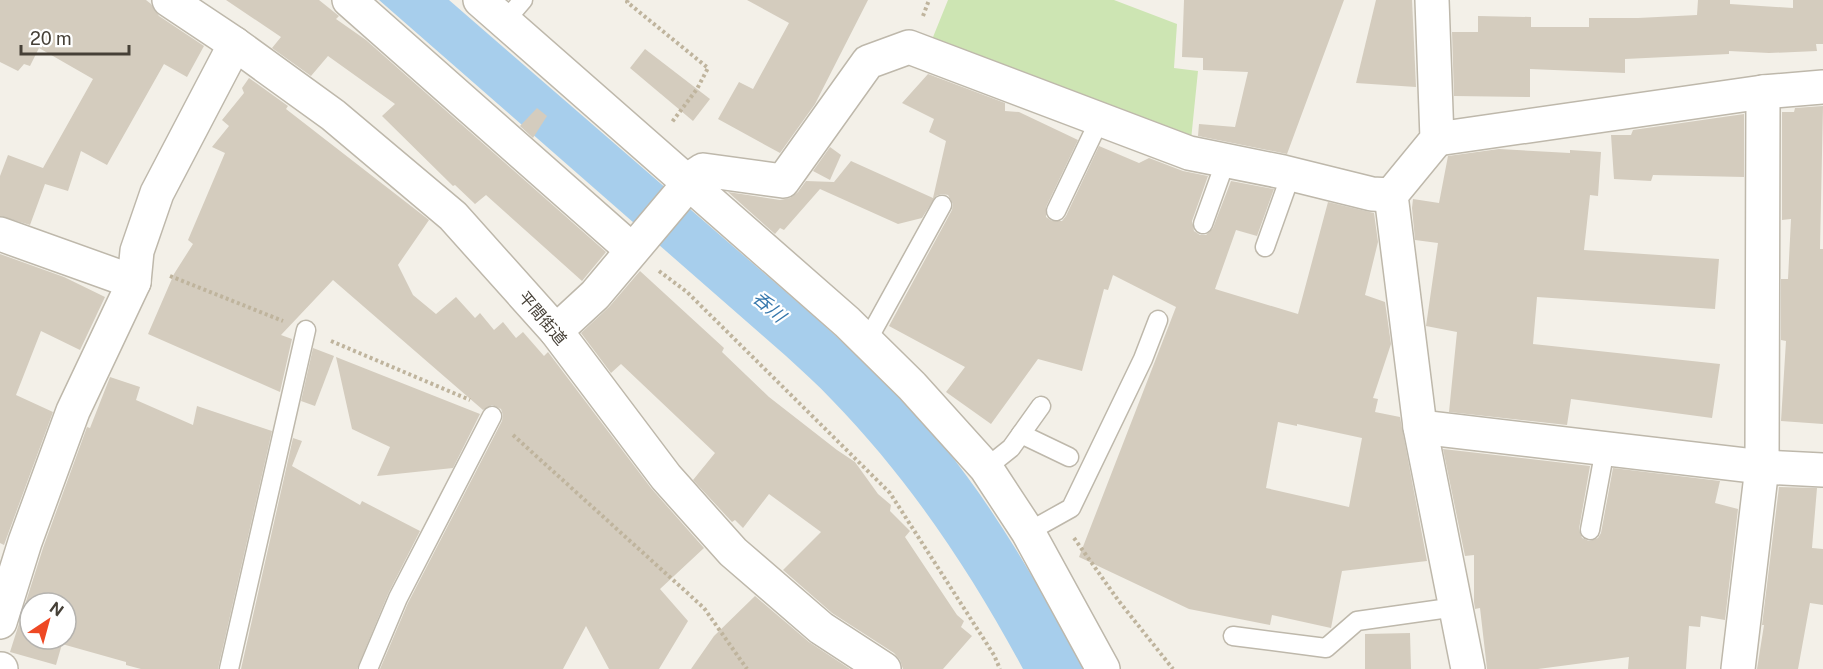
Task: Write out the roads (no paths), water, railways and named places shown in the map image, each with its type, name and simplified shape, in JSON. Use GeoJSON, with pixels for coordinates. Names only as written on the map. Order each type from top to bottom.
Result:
{"type":"FeatureCollection","features":[{"type":"Feature","properties":{"kind":"street","name":"平間街道"},"geometry":{"type":"LineString","coordinates":[[169,0],[235,44],[333,115],[453,216],[556,331],[666,477],[733,552],[821,628],[884,669]]}},
{"type":"Feature","properties":{"kind":"street"},"geometry":{"type":"LineString","coordinates":[[349,0],[635,248]]}},
{"type":"Feature","properties":{"kind":"street"},"geometry":{"type":"LineString","coordinates":[[480,0],[514,11],[651,148],[684,187],[867,341],[912,386],[986,468],[1028,532],[1103,669]]}},
{"type":"Feature","properties":{"kind":"street"},"geometry":{"type":"LineString","coordinates":[[1432,0],[1437,139],[1391,195],[1420,427],[1468,669]]}},
{"type":"Feature","properties":{"kind":"street"},"geometry":{"type":"LineString","coordinates":[[0,621],[25,542],[73,411],[134,282],[137,251],[157,193],[235,44]]}},
{"type":"Feature","properties":{"kind":"street"},"geometry":{"type":"LineString","coordinates":[[556,331],[595,295],[684,187],[703,170],[783,180],[868,62],[909,47],[1189,153],[1291,174],[1372,194],[1391,195]]}},
{"type":"Feature","properties":{"kind":"street"},"geometry":{"type":"LineString","coordinates":[[1437,139],[1762,92],[1823,87]]}},
{"type":"Feature","properties":{"kind":"street"},"geometry":{"type":"LineString","coordinates":[[1738,669],[1762,467],[1762,92]]}},
{"type":"Feature","properties":{"kind":"street"},"geometry":{"type":"LineString","coordinates":[[0,234],[134,282]]}},
{"type":"Feature","properties":{"kind":"street"},"geometry":{"type":"LineString","coordinates":[[1420,427],[1762,467],[1823,470]]}},
{"type":"Feature","properties":{"kind":"lane"},"geometry":{"type":"LineString","coordinates":[[1056,211],[1100,119]]}},
{"type":"Feature","properties":{"kind":"lane"},"geometry":{"type":"LineString","coordinates":[[1203,224],[1226,160]]}},
{"type":"Feature","properties":{"kind":"lane"},"geometry":{"type":"LineString","coordinates":[[1265,247],[1291,174]]}},
{"type":"Feature","properties":{"kind":"lane"},"geometry":{"type":"LineString","coordinates":[[867,341],[942,205]]}},
{"type":"Feature","properties":{"kind":"lane"},"geometry":{"type":"LineString","coordinates":[[1028,532],[1071,508],[1143,359],[1158,320]]}},
{"type":"Feature","properties":{"kind":"lane"},"geometry":{"type":"LineString","coordinates":[[228,669],[306,330]]}},
{"type":"Feature","properties":{"kind":"lane"},"geometry":{"type":"LineString","coordinates":[[986,468],[1011,448],[1041,406]]}},
{"type":"Feature","properties":{"kind":"lane"},"geometry":{"type":"LineString","coordinates":[[368,669],[398,598],[492,416]]}},
{"type":"Feature","properties":{"kind":"lane"},"geometry":{"type":"LineString","coordinates":[[1021,434],[1069,457]]}},
{"type":"Feature","properties":{"kind":"lane"},"geometry":{"type":"LineString","coordinates":[[1590,530],[1605,449]]}},
{"type":"Feature","properties":{"kind":"lane"},"geometry":{"type":"LineString","coordinates":[[1233,636],[1326,648],[1357,621],[1456,607]]}},
{"type":"Feature","properties":{"kind":"water","name":"呑川"},"geometry":{"type":"Polygon","coordinates":[[[379,0],[449,0],[812,314],[866,364],[918,416],[982,497],[1035,582],[1084,669],[1023,669],[960,562],[913,494],[860,430],[826,394],[786,356],[379,0]]]}}]}
